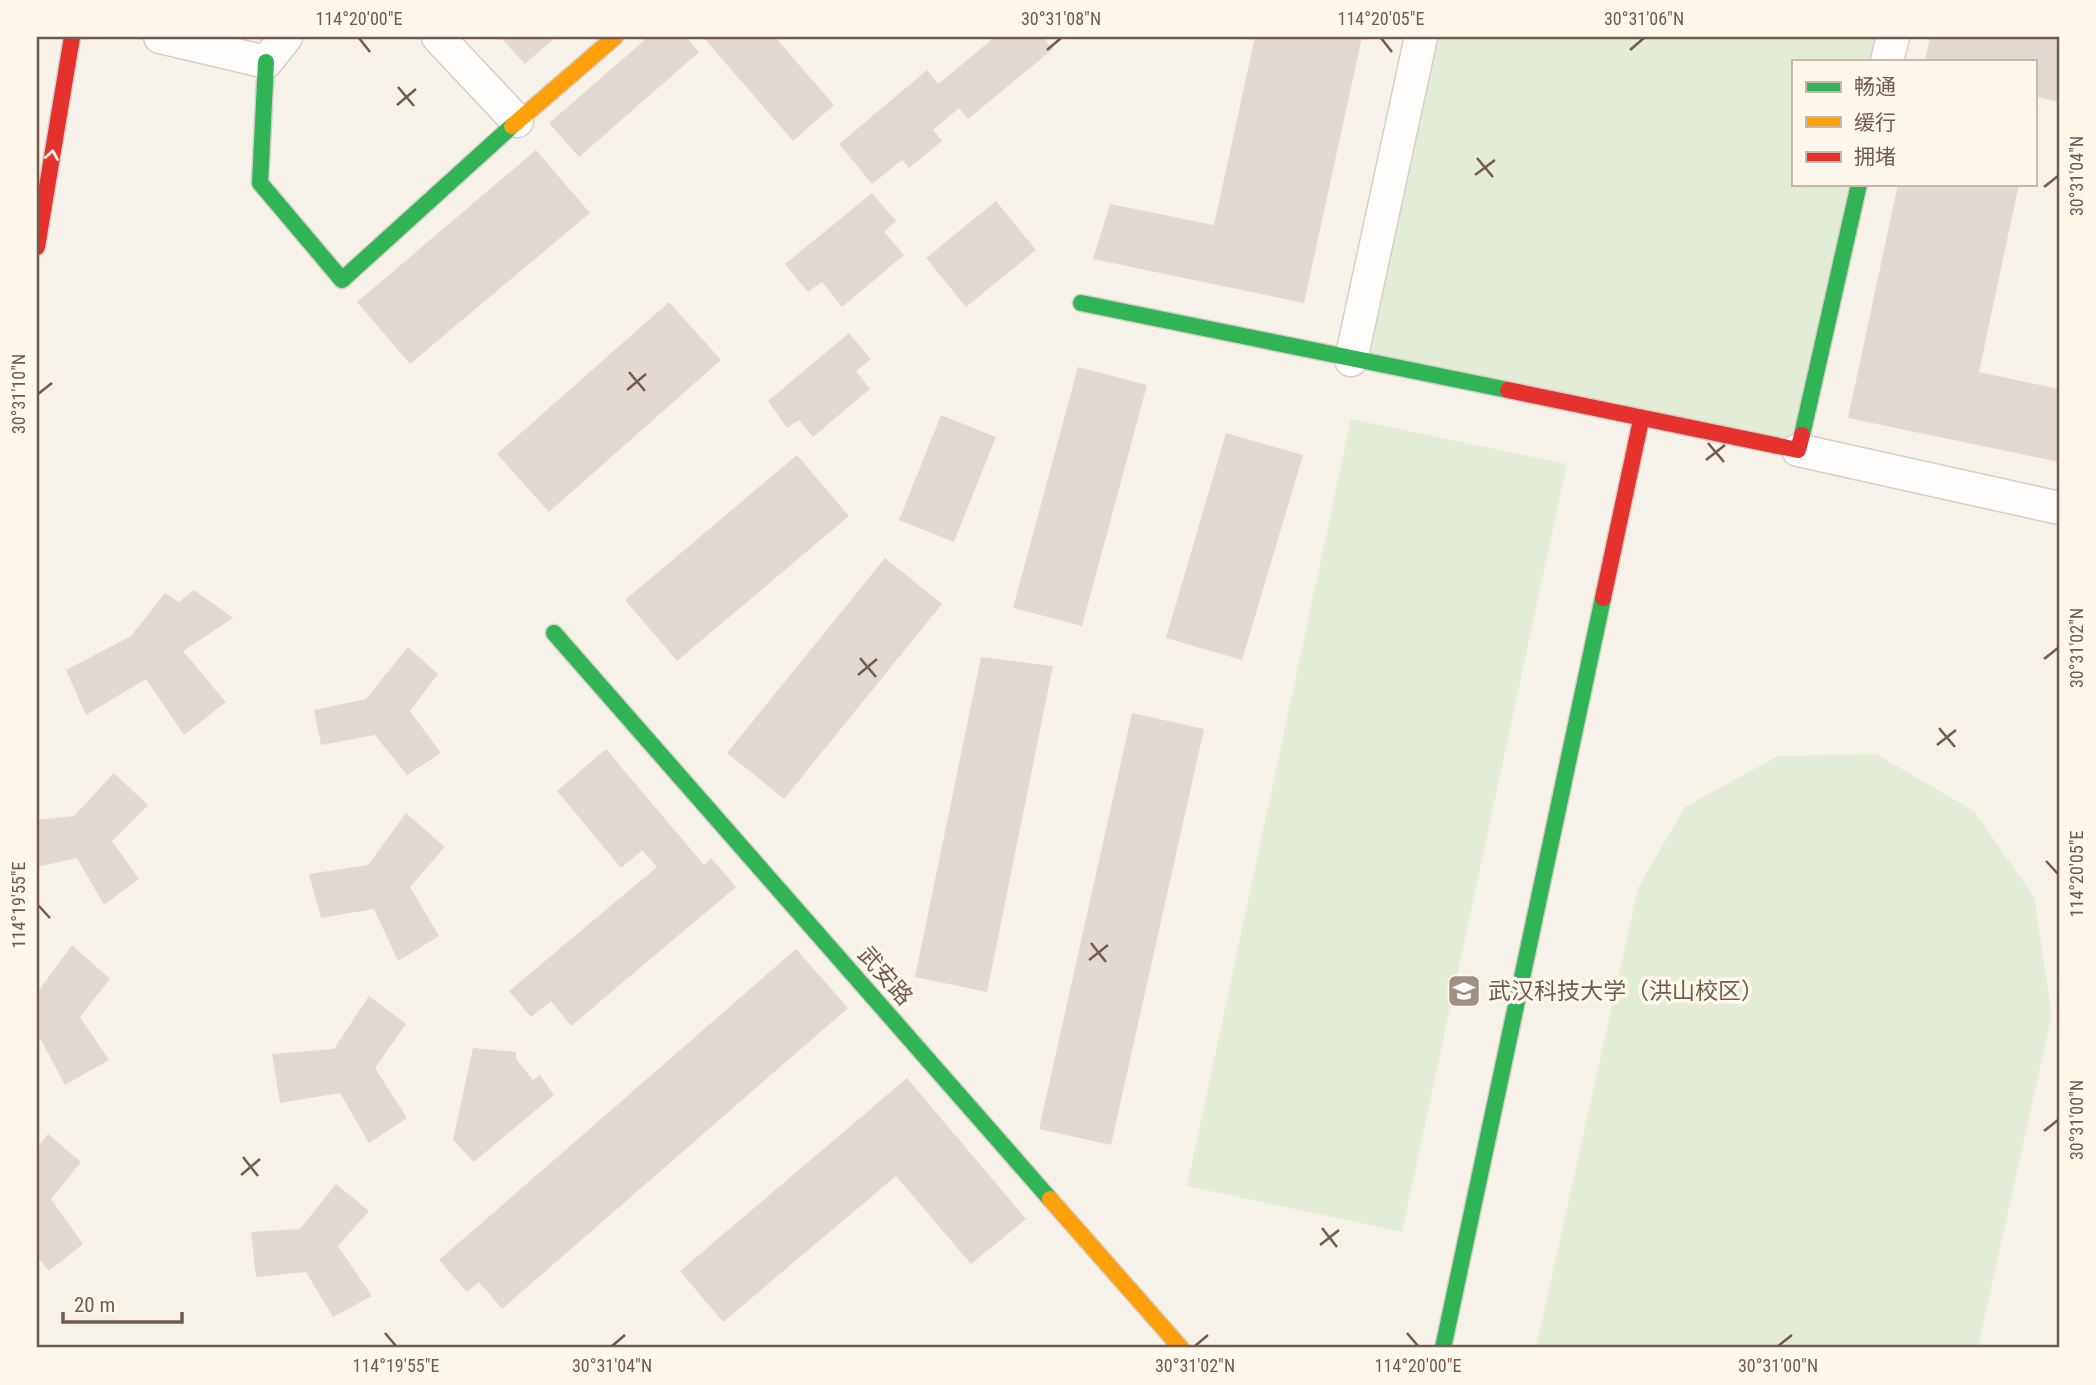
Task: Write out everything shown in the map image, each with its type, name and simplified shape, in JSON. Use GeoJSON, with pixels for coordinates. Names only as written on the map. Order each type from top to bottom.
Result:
{"type":"FeatureCollection","features":[{"type":"Feature","properties":{"kind":"street"},"geometry":{"type":"LineString","coordinates":[[37,247],[72,37]]}},
{"type":"Feature","properties":{"kind":"street"},"geometry":{"type":"LineString","coordinates":[[160,37],[266,62]]}},
{"type":"Feature","properties":{"kind":"street"},"geometry":{"type":"LineString","coordinates":[[286,37],[266,62],[260,183],[342,280],[517,121],[615,37]]}},
{"type":"Feature","properties":{"kind":"street"},"geometry":{"type":"LineString","coordinates":[[438,37],[517,121]]}},
{"type":"Feature","properties":{"kind":"street"},"geometry":{"type":"LineString","coordinates":[[1351,360],[1421,37]]}},
{"type":"Feature","properties":{"kind":"street"},"geometry":{"type":"LineString","coordinates":[[1887,60],[1893,37]]}},
{"type":"Feature","properties":{"kind":"street"},"geometry":{"type":"LineString","coordinates":[[1798,450],[1859,186]]}},
{"type":"Feature","properties":{"kind":"street"},"geometry":{"type":"LineString","coordinates":[[1080,303],[1798,450],[2059,508]]}},
{"type":"Feature","properties":{"kind":"street"},"geometry":{"type":"LineString","coordinates":[[1443,1348],[1641,420]]}},
{"type":"Feature","properties":{"kind":"street","name":"武安路"},"geometry":{"type":"LineString","coordinates":[[554,633],[1181,1348]]}},
{"type":"Feature","properties":{"kind":"green space"},"geometry":{"type":"Polygon","coordinates":[[[1421,37],[1893,37],[1887,60],[1792,60],[1792,186],[1859,186],[1798,450],[1351,360],[1421,37]]]}},
{"type":"Feature","properties":{"kind":"green space"},"geometry":{"type":"Polygon","coordinates":[[[1351,419],[1567,464],[1402,1232],[1187,1186],[1351,419]]]}},
{"type":"Feature","properties":{"kind":"green space"},"geometry":{"type":"Polygon","coordinates":[[[1876,754],[1974,811],[2034,897],[2052,1015],[1978,1348],[1536,1348],[1638,888],[1685,807],[1778,756],[1876,754]]]}},
{"type":"Feature","properties":{"kind":"building"},"geometry":{"type":"Polygon","coordinates":[[[500,37],[556,37],[525,64],[500,37]]]}},
{"type":"Feature","properties":{"kind":"building"},"geometry":{"type":"Polygon","coordinates":[[[648,37],[686,37],[699,52],[579,157],[549,123],[648,37]]]}},
{"type":"Feature","properties":{"kind":"building"},"geometry":{"type":"Polygon","coordinates":[[[703,37],[775,37],[834,105],[793,141],[703,37]]]}},
{"type":"Feature","properties":{"kind":"building"},"geometry":{"type":"Polygon","coordinates":[[[995,37],[1043,37],[1053,49],[968,119],[959,108],[933,130],[942,141],[909,168],[902,160],[872,184],[839,144],[927,70],[938,84],[995,37]]]}},
{"type":"Feature","properties":{"kind":"building"},"geometry":{"type":"Polygon","coordinates":[[[1255,37],[1362,37],[1304,303],[1093,259],[1110,204],[1214,225],[1255,37]]]}},
{"type":"Feature","properties":{"kind":"building"},"geometry":{"type":"Polygon","coordinates":[[[1930,37],[2059,37],[2059,102],[2038,97],[2036,102],[2036,60],[1925,60],[1930,37]]]}},
{"type":"Feature","properties":{"kind":"building"},"geometry":{"type":"Polygon","coordinates":[[[536,150],[590,213],[410,364],[357,302],[536,150]]]}},
{"type":"Feature","properties":{"kind":"building"},"geometry":{"type":"Polygon","coordinates":[[[1898,186],[2019,186],[1979,372],[2059,389],[2059,462],[1848,418],[1898,186]]]}},
{"type":"Feature","properties":{"kind":"building"},"geometry":{"type":"Polygon","coordinates":[[[872,193],[896,221],[884,232],[904,255],[842,307],[822,282],[808,292],[785,264],[872,193]]]}},
{"type":"Feature","properties":{"kind":"building"},"geometry":{"type":"Polygon","coordinates":[[[996,201],[1036,250],[966,307],[926,258],[996,201]]]}},
{"type":"Feature","properties":{"kind":"building"},"geometry":{"type":"Polygon","coordinates":[[[669,302],[721,360],[549,512],[497,454],[669,302]]]}},
{"type":"Feature","properties":{"kind":"building"},"geometry":{"type":"Polygon","coordinates":[[[849,333],[871,359],[856,371],[870,389],[813,437],[799,420],[787,428],[768,401],[849,333]]]}},
{"type":"Feature","properties":{"kind":"building"},"geometry":{"type":"Polygon","coordinates":[[[1078,367],[1147,385],[1082,626],[1013,608],[1078,367]]]}},
{"type":"Feature","properties":{"kind":"building"},"geometry":{"type":"Polygon","coordinates":[[[941,415],[996,437],[954,542],[899,520],[941,415]]]}},
{"type":"Feature","properties":{"kind":"building"},"geometry":{"type":"Polygon","coordinates":[[[1226,433],[1303,455],[1242,660],[1166,638],[1226,433]]]}},
{"type":"Feature","properties":{"kind":"building"},"geometry":{"type":"Polygon","coordinates":[[[797,455],[849,516],[677,661],[625,600],[797,455]]]}},
{"type":"Feature","properties":{"kind":"building"},"geometry":{"type":"Polygon","coordinates":[[[885,558],[942,604],[784,799],[727,753],[885,558]]]}},
{"type":"Feature","properties":{"kind":"building"},"geometry":{"type":"Polygon","coordinates":[[[194,590],[233,618],[183,651],[226,702],[184,735],[146,679],[86,715],[66,670],[131,636],[165,593],[179,602],[194,590]]]}},
{"type":"Feature","properties":{"kind":"building"},"geometry":{"type":"Polygon","coordinates":[[[408,647],[438,674],[410,711],[441,753],[407,775],[375,735],[321,745],[314,710],[366,699],[408,647]]]}},
{"type":"Feature","properties":{"kind":"building"},"geometry":{"type":"Polygon","coordinates":[[[981,657],[1053,666],[987,992],[915,977],[981,657]]]}},
{"type":"Feature","properties":{"kind":"building"},"geometry":{"type":"Polygon","coordinates":[[[1132,713],[1204,729],[1111,1145],[1039,1129],[1132,713]]]}},
{"type":"Feature","properties":{"kind":"building"},"geometry":{"type":"Polygon","coordinates":[[[606,749],[704,865],[711,858],[736,887],[571,1026],[551,1001],[531,1017],[509,991],[657,867],[642,850],[621,868],[557,791],[606,749]]]}},
{"type":"Feature","properties":{"kind":"building"},"geometry":{"type":"Polygon","coordinates":[[[114,773],[148,805],[112,841],[139,879],[104,905],[77,858],[37,867],[37,820],[74,816],[114,773]]]}},
{"type":"Feature","properties":{"kind":"building"},"geometry":{"type":"Polygon","coordinates":[[[406,813],[445,847],[410,887],[439,936],[398,961],[374,909],[321,918],[309,874],[368,865],[406,813]]]}},
{"type":"Feature","properties":{"kind":"building"},"geometry":{"type":"Polygon","coordinates":[[[72,945],[110,979],[80,1017],[109,1060],[65,1085],[41,1040],[37,1041],[37,993],[72,945]]]}},
{"type":"Feature","properties":{"kind":"building"},"geometry":{"type":"Polygon","coordinates":[[[796,949],[848,1008],[502,1309],[479,1282],[467,1292],[439,1260],[796,949]]]}},
{"type":"Feature","properties":{"kind":"building"},"geometry":{"type":"Polygon","coordinates":[[[369,996],[406,1024],[375,1068],[407,1118],[369,1143],[340,1093],[280,1103],[272,1054],[334,1049],[369,996]]]}},
{"type":"Feature","properties":{"kind":"building"},"geometry":{"type":"Polygon","coordinates":[[[473,1048],[516,1052],[516,1059],[533,1080],[540,1075],[554,1095],[474,1162],[453,1140],[473,1048]]]}},
{"type":"Feature","properties":{"kind":"building"},"geometry":{"type":"Polygon","coordinates":[[[907,1078],[1026,1219],[971,1264],[896,1176],[723,1322],[680,1271],[907,1078]]]}},
{"type":"Feature","properties":{"kind":"building"},"geometry":{"type":"Polygon","coordinates":[[[48,1134],[81,1162],[51,1199],[83,1244],[49,1271],[37,1256],[37,1148],[48,1134]]]}},
{"type":"Feature","properties":{"kind":"building"},"geometry":{"type":"Polygon","coordinates":[[[336,1184],[369,1211],[338,1246],[372,1296],[333,1317],[306,1272],[256,1277],[251,1232],[300,1229],[336,1184]]]}},
{"type":"Feature","properties":{"kind":"traffic: fast"},"geometry":{"type":"LineString","coordinates":[[266,62],[260,183],[342,280],[512,126]]}},
{"type":"Feature","properties":{"kind":"traffic: fast"},"geometry":{"type":"LineString","coordinates":[[1802,435],[1859,186]]}},
{"type":"Feature","properties":{"kind":"traffic: fast"},"geometry":{"type":"LineString","coordinates":[[1081,303],[1508,390]]}},
{"type":"Feature","properties":{"kind":"traffic: fast"},"geometry":{"type":"LineString","coordinates":[[1443,1348],[1603,598]]}},
{"type":"Feature","properties":{"kind":"traffic: fast"},"geometry":{"type":"LineString","coordinates":[[554,633],[1050,1199]]}},
{"type":"Feature","properties":{"kind":"traffic: slow"},"geometry":{"type":"LineString","coordinates":[[512,126],[615,37]]}},
{"type":"Feature","properties":{"kind":"traffic: slow"},"geometry":{"type":"LineString","coordinates":[[1050,1199],[1181,1348]]}},
{"type":"Feature","properties":{"kind":"traffic: jam"},"geometry":{"type":"LineString","coordinates":[[37,247],[72,37]]}},
{"type":"Feature","properties":{"kind":"traffic: jam"},"geometry":{"type":"LineString","coordinates":[[1508,390],[1798,450],[1802,435]]}},
{"type":"Feature","properties":{"kind":"traffic: jam"},"geometry":{"type":"LineString","coordinates":[[1603,598],[1641,420]]}},
{"type":"Feature","properties":{"kind":"place","name":"武汉科技大学（洪山校区）"},"geometry":{"type":"Point","coordinates":[1464,991]}}]}
